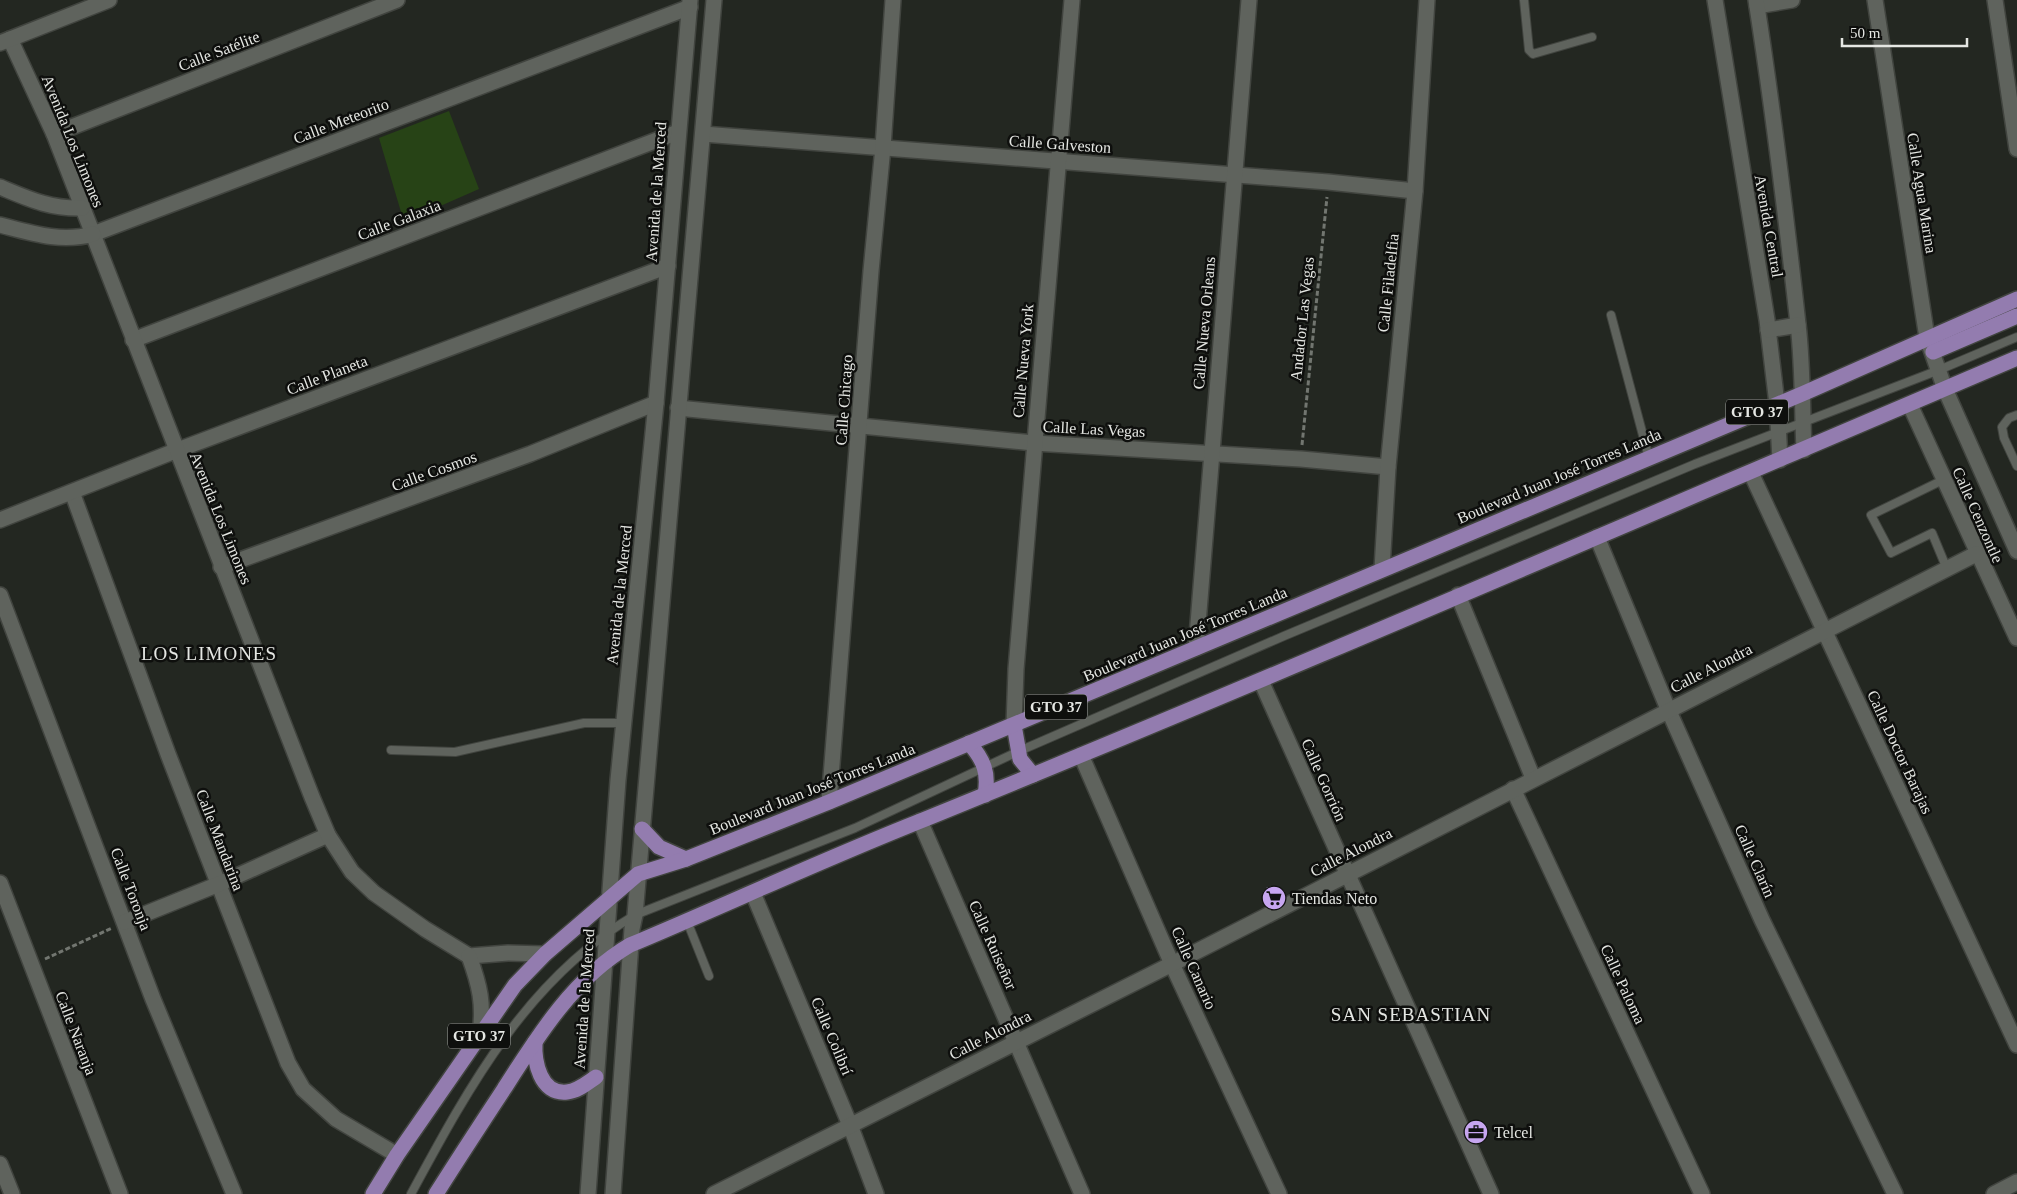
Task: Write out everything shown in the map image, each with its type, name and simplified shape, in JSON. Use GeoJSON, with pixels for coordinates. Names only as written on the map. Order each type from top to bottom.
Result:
{"type":"FeatureCollection","features":[{"type":"Feature","properties":{"kind":"main road","name":"Boulevard Juan José Torres Landa"},"geometry":{"type":"LineString","coordinates":[[373,1194],[397,1155],[515,985],[545,954],[638,874],[686,859],[829,802],[1777,404],[1930,345],[2017,299]]}},
{"type":"Feature","properties":{"kind":"main road"},"geometry":{"type":"LineString","coordinates":[[1930,345],[2017,316]]}},
{"type":"Feature","properties":{"kind":"main road","name":"GTO 37"},"geometry":{"type":"LineString","coordinates":[[436,1194],[535,1040],[572,992],[606,959],[630,944],[753,894],[920,821],[1260,681],[2017,358]]}},
{"type":"Feature","properties":{"kind":"main road"},"geometry":{"type":"LineString","coordinates":[[1014,725],[1017,752],[1023,765],[1034,775]]}},
{"type":"Feature","properties":{"kind":"main road"},"geometry":{"type":"LineString","coordinates":[[969,743],[982,760],[985,768],[988,781],[985,795]]}},
{"type":"Feature","properties":{"kind":"main road"},"geometry":{"type":"LineString","coordinates":[[642,828],[658,847],[686,859]]}},
{"type":"Feature","properties":{"kind":"main road"},"geometry":{"type":"LineString","coordinates":[[535,1040],[534,1060],[540,1074],[554,1090],[567,1092],[579,1088],[596,1077]]}},
{"type":"Feature","properties":{"kind":"street"},"geometry":{"type":"LineString","coordinates":[[5,41],[109,0]]}},
{"type":"Feature","properties":{"kind":"street","name":"Calle Satélite"},"geometry":{"type":"LineString","coordinates":[[54,134],[397,0]]}},
{"type":"Feature","properties":{"kind":"street"},"geometry":{"type":"LineString","coordinates":[[613,1194],[630,944],[635,915],[714,0]]}},
{"type":"Feature","properties":{"kind":"street","name":"Calle Chicago"},"geometry":{"type":"LineString","coordinates":[[829,802],[871,271],[883,147],[893,0]]}},
{"type":"Feature","properties":{"kind":"street","name":"Calle Nueva York"},"geometry":{"type":"LineString","coordinates":[[1014,725],[1013,699],[1072,0]]}},
{"type":"Feature","properties":{"kind":"street","name":"Calle Nueva Orleans"},"geometry":{"type":"LineString","coordinates":[[1196,648],[1249,0]]}},
{"type":"Feature","properties":{"kind":"street","name":"Calle Filadelfia"},"geometry":{"type":"LineString","coordinates":[[1382,570],[1388,467],[1415,190],[1427,0]]}},
{"type":"Feature","properties":{"kind":"street","name":"Avenida Central"},"geometry":{"type":"LineString","coordinates":[[1715,0],[1768,330],[1777,404],[1780,460]]}},
{"type":"Feature","properties":{"kind":"street"},"geometry":{"type":"LineString","coordinates":[[1756,3],[1792,0]]}},
{"type":"Feature","properties":{"kind":"street","name":"Calle Agua Marina"},"geometry":{"type":"LineString","coordinates":[[1875,0],[1930,345],[1945,389]]}},
{"type":"Feature","properties":{"kind":"street"},"geometry":{"type":"LineString","coordinates":[[1995,0],[2017,149]]}},
{"type":"Feature","properties":{"kind":"street","name":"Avenida Central"},"geometry":{"type":"LineString","coordinates":[[1756,3],[1779,157],[1798,325],[1804,450]]}},
{"type":"Feature","properties":{"kind":"street","name":"Avenida de la Merced"},"geometry":{"type":"LineString","coordinates":[[588,1194],[623,723],[656,403],[690,4]]}},
{"type":"Feature","properties":{"kind":"street","name":"Calle Meteorito"},"geometry":{"type":"LineString","coordinates":[[0,226],[56,238],[75,239],[93,234],[690,4]]}},
{"type":"Feature","properties":{"kind":"street","name":"Avenida Los Limones"},"geometry":{"type":"LineString","coordinates":[[5,41],[54,134],[176,451],[328,835],[352,872],[374,893],[425,930],[469,956]]}},
{"type":"Feature","properties":{"kind":"street","name":"Calle Galaxia"},"geometry":{"type":"LineString","coordinates":[[133,340],[678,132]]}},
{"type":"Feature","properties":{"kind":"street","name":"Calle Galveston"},"geometry":{"type":"LineString","coordinates":[[703,134],[1234,174],[1415,190]]}},
{"type":"Feature","properties":{"kind":"street"},"geometry":{"type":"LineString","coordinates":[[0,187],[61,209],[82,208]]}},
{"type":"Feature","properties":{"kind":"street","name":"Calle Planeta"},"geometry":{"type":"LineString","coordinates":[[0,520],[176,451],[668,266]]}},
{"type":"Feature","properties":{"kind":"street"},"geometry":{"type":"LineString","coordinates":[[1768,330],[1798,325]]}},
{"type":"Feature","properties":{"kind":"street","name":"Calle Cenzontle"},"geometry":{"type":"LineString","coordinates":[[1945,389],[2017,551]]}},
{"type":"Feature","properties":{"kind":"street","name":"Calle Cosmos"},"geometry":{"type":"LineString","coordinates":[[222,566],[530,454],[656,403]]}},
{"type":"Feature","properties":{"kind":"street","name":"Calle Cenzontle"},"geometry":{"type":"LineString","coordinates":[[1910,405],[1976,554],[2017,638]]}},
{"type":"Feature","properties":{"kind":"street","name":"Calle Las Vegas"},"geometry":{"type":"LineString","coordinates":[[678,408],[859,428],[1034,443],[1301,459],[1388,467]]}},
{"type":"Feature","properties":{"kind":"street","name":"Calle Doctor Barajas"},"geometry":{"type":"LineString","coordinates":[[1751,473],[2017,1046]]}},
{"type":"Feature","properties":{"kind":"street","name":"Calle Mandarina"},"geometry":{"type":"LineString","coordinates":[[72,492],[168,754],[288,1063],[303,1089],[336,1120],[397,1155]]}},
{"type":"Feature","properties":{"kind":"street","name":"Calle Clarín"},"geometry":{"type":"LineString","coordinates":[[1597,537],[1668,709],[1762,920],[1895,1194]]}},
{"type":"Feature","properties":{"kind":"street","name":"Calle Alondra"},"geometry":{"type":"LineString","coordinates":[[714,1194],[1172,964],[1668,709],[1976,554]]}},
{"type":"Feature","properties":{"kind":"street","name":"Calle Toronja"},"geometry":{"type":"LineString","coordinates":[[0,595],[153,999],[234,1194]]}},
{"type":"Feature","properties":{"kind":"street"},"geometry":{"type":"LineString","coordinates":[[1458,595],[1533,778]]}},
{"type":"Feature","properties":{"kind":"street","name":"Calle Gorrión"},"geometry":{"type":"LineString","coordinates":[[1260,681],[1491,1194]]}},
{"type":"Feature","properties":{"kind":"street","name":"Calle Canario"},"geometry":{"type":"LineString","coordinates":[[1081,755],[1172,964],[1279,1194]]}},
{"type":"Feature","properties":{"kind":"street","name":"Calle Paloma"},"geometry":{"type":"LineString","coordinates":[[1512,789],[1702,1194]]}},
{"type":"Feature","properties":{"kind":"street","name":"Calle Ruiseñor"},"geometry":{"type":"LineString","coordinates":[[920,821],[1082,1194]]}},
{"type":"Feature","properties":{"kind":"street"},"geometry":{"type":"LineString","coordinates":[[125,922],[219,884],[328,835]]}},
{"type":"Feature","properties":{"kind":"street","name":"Calle Naranja"},"geometry":{"type":"LineString","coordinates":[[0,883],[120,1194]]}},
{"type":"Feature","properties":{"kind":"street","name":"Calle Colibrí"},"geometry":{"type":"LineString","coordinates":[[753,894],[850,1125],[876,1194]]}},
{"type":"Feature","properties":{"kind":"street"},"geometry":{"type":"LineString","coordinates":[[480,1036],[483,1012],[481,994],[469,956],[508,953],[545,954]]}},
{"type":"Feature","properties":{"kind":"street"},"geometry":{"type":"LineString","coordinates":[[0,1164],[12,1194]]}},
{"type":"Feature","properties":{"kind":"street"},"geometry":{"type":"LineString","coordinates":[[1994,1194],[2017,1182]]}},
{"type":"Feature","properties":{"kind":"lane"},"geometry":{"type":"LineString","coordinates":[[1524,0],[1529,50],[1533,54],[1592,37]]}},
{"type":"Feature","properties":{"kind":"lane"},"geometry":{"type":"LineString","coordinates":[[1610,315],[1649,458]]}},
{"type":"Feature","properties":{"kind":"lane"},"geometry":{"type":"LineString","coordinates":[[411,1194],[460,1104],[522,1014],[555,976],[607,931],[635,915],[847,832],[1017,752],[1292,632],[1695,464],[1938,370],[2017,337]]}},
{"type":"Feature","properties":{"kind":"lane"},"geometry":{"type":"LineString","coordinates":[[2017,415],[2009,418],[2002,428],[2004,438],[2017,466]]}},
{"type":"Feature","properties":{"kind":"lane"},"geometry":{"type":"LineString","coordinates":[[1943,480],[1872,515],[1890,553],[1932,533],[1947,569]]}},
{"type":"Feature","properties":{"kind":"lane"},"geometry":{"type":"LineString","coordinates":[[391,750],[455,752],[584,723],[623,723]]}},
{"type":"Feature","properties":{"kind":"lane"},"geometry":{"type":"LineString","coordinates":[[687,921],[709,976]]}},
{"type":"Feature","properties":{"kind":"path","name":"Andador Las Vegas"},"geometry":{"type":"LineString","coordinates":[[1301,459],[1328,182]]}},
{"type":"Feature","properties":{"kind":"path"},"geometry":{"type":"LineString","coordinates":[[31,966],[125,922]]}},
{"type":"Feature","properties":{"kind":"green space"},"geometry":{"type":"Polygon","coordinates":[[[449,111],[479,189],[404,222],[379,138],[449,111]]]}},
{"type":"Feature","properties":{"kind":"place","name":"Tiendas Neto"},"geometry":{"type":"Point","coordinates":[1274,898]}},
{"type":"Feature","properties":{"kind":"place","name":"Telcel"},"geometry":{"type":"Point","coordinates":[1476,1132]}},
{"type":"Feature","properties":{"kind":"district","name":"LOS LIMONES"},"geometry":{"type":"Point","coordinates":[209,653]}},
{"type":"Feature","properties":{"kind":"district","name":"SAN SEBASTIAN"},"geometry":{"type":"Point","coordinates":[1411,1014]}}]}
